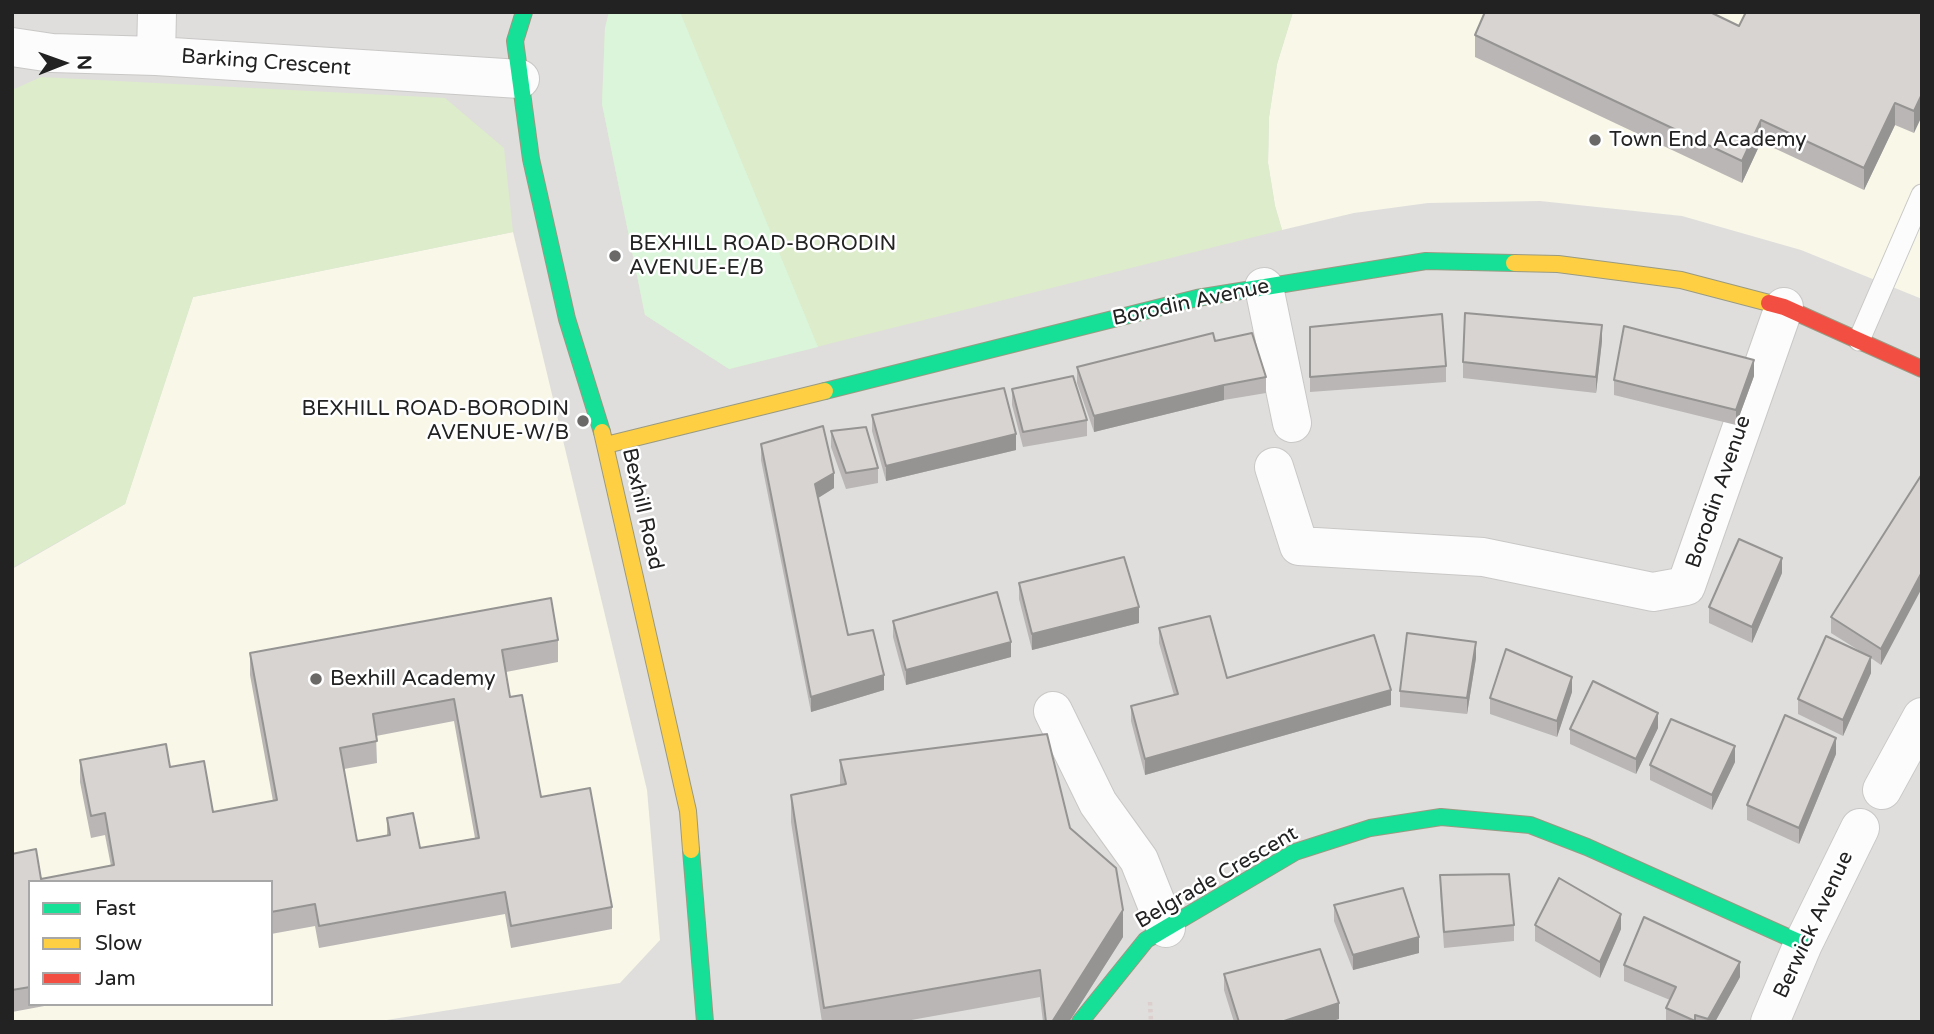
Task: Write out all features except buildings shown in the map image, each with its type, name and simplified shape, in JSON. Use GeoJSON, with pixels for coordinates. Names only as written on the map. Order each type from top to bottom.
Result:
{"type":"FeatureCollection","features":[{"type":"Feature","properties":{"kind":"street"},"geometry":{"type":"LineString","coordinates":[[156,56],[157,12]]}},
{"type":"Feature","properties":{"kind":"street","name":"Bexhill Road"},"geometry":{"type":"LineString","coordinates":[[524,12],[515,41],[531,159],[567,319],[606,445],[688,811],[705,1022]]}},
{"type":"Feature","properties":{"kind":"street","name":"Barking Crescent"},"geometry":{"type":"LineString","coordinates":[[12,47],[52,53],[156,56],[520,79]]}},
{"type":"Feature","properties":{"kind":"street","name":"Borodin Avenue"},"geometry":{"type":"LineString","coordinates":[[606,445],[1196,298],[1426,261],[1558,264],[1681,280],[1784,307],[1922,369]]}},
{"type":"Feature","properties":{"kind":"street"},"geometry":{"type":"LineString","coordinates":[[1264,287],[1292,423]]}},
{"type":"Feature","properties":{"kind":"street","name":"Borodin Avenue"},"geometry":{"type":"LineString","coordinates":[[1274,467],[1299,546],[1483,557],[1653,592],[1686,586],[1784,307]]}},
{"type":"Feature","properties":{"kind":"street"},"geometry":{"type":"LineString","coordinates":[[1053,711],[1098,803],[1139,859],[1166,928]]}},
{"type":"Feature","properties":{"kind":"street"},"geometry":{"type":"LineString","coordinates":[[1882,790],[1922,717]]}},
{"type":"Feature","properties":{"kind":"street","name":"Belgrade Crescent"},"geometry":{"type":"LineString","coordinates":[[1080,1022],[1146,940],[1296,852],[1370,828],[1441,817],[1530,825],[1587,847],[1803,944]]}},
{"type":"Feature","properties":{"kind":"street","name":"Berwick Avenue"},"geometry":{"type":"LineString","coordinates":[[1770,1022],[1803,944],[1860,828]]}},
{"type":"Feature","properties":{"kind":"lane"},"geometry":{"type":"LineString","coordinates":[[1859,340],[1922,195]]}},
{"type":"Feature","properties":{"kind":"shaded area"},"geometry":{"type":"Polygon","coordinates":[[[12,12],[1922,12],[1922,1022],[12,1022],[12,12]]]}},
{"type":"Feature","properties":{"kind":"shaded area","name":"Town End Academy"},"geometry":{"type":"Polygon","coordinates":[[[1293,12],[1922,12],[1922,299],[1801,250],[1682,216],[1540,201],[1428,203],[1354,213],[1282,230],[1268,163],[1269,117],[1277,64],[1293,12]]]}},
{"type":"Feature","properties":{"kind":"shaded area","name":"Bexhill Academy"},"geometry":{"type":"Polygon","coordinates":[[[513,232],[647,790],[660,940],[620,983],[374,1022],[12,1022],[12,569],[125,504],[193,297],[513,232]]]}},
{"type":"Feature","properties":{"kind":"green space"},"geometry":{"type":"Polygon","coordinates":[[[609,12],[1293,12],[1277,64],[1269,117],[1268,163],[1282,230],[729,369],[645,315],[602,104],[605,28],[609,12]]]}},
{"type":"Feature","properties":{"kind":"green space"},"geometry":{"type":"Polygon","coordinates":[[[609,12],[680,12],[818,347],[729,369],[645,315],[602,104],[605,28],[609,12]]]}},
{"type":"Feature","properties":{"kind":"green space"},"geometry":{"type":"Polygon","coordinates":[[[41,77],[445,98],[504,148],[513,232],[193,297],[125,504],[12,568],[12,90],[41,77]]]}},
{"type":"Feature","properties":{"kind":"traffic: fast"},"geometry":{"type":"LineString","coordinates":[[524,12],[515,41],[531,159],[567,319],[602,432]]}},
{"type":"Feature","properties":{"kind":"traffic: fast"},"geometry":{"type":"LineString","coordinates":[[825,391],[1197,298],[1426,261],[1514,263]]}},
{"type":"Feature","properties":{"kind":"traffic: fast"},"geometry":{"type":"LineString","coordinates":[[1080,1022],[1146,940],[1295,852],[1370,828],[1441,817],[1530,825],[1587,847],[1803,944]]}},
{"type":"Feature","properties":{"kind":"traffic: fast"},"geometry":{"type":"LineString","coordinates":[[691,850],[705,1022]]}},
{"type":"Feature","properties":{"kind":"traffic: slow"},"geometry":{"type":"LineString","coordinates":[[1514,263],[1558,264],[1681,280],[1769,303]]}},
{"type":"Feature","properties":{"kind":"traffic: slow"},"geometry":{"type":"LineString","coordinates":[[606,445],[825,391]]}},
{"type":"Feature","properties":{"kind":"traffic: slow"},"geometry":{"type":"LineString","coordinates":[[602,432],[688,811],[691,850]]}},
{"type":"Feature","properties":{"kind":"traffic: jam"},"geometry":{"type":"LineString","coordinates":[[1769,303],[1784,307],[1922,369]]}},
{"type":"Feature","properties":{"kind":"place","name":"Town End Academy"},"geometry":{"type":"Point","coordinates":[1595,140]}},
{"type":"Feature","properties":{"kind":"place","name":"BEXHILL ROAD-BORODIN AVENUE-E/B"},"geometry":{"type":"Point","coordinates":[615,256]}},
{"type":"Feature","properties":{"kind":"place","name":"BEXHILL ROAD-BORODIN AVENUE-W/B"},"geometry":{"type":"Point","coordinates":[583,421]}},
{"type":"Feature","properties":{"kind":"place","name":"Bexhill Academy"},"geometry":{"type":"Point","coordinates":[316,679]}}]}
